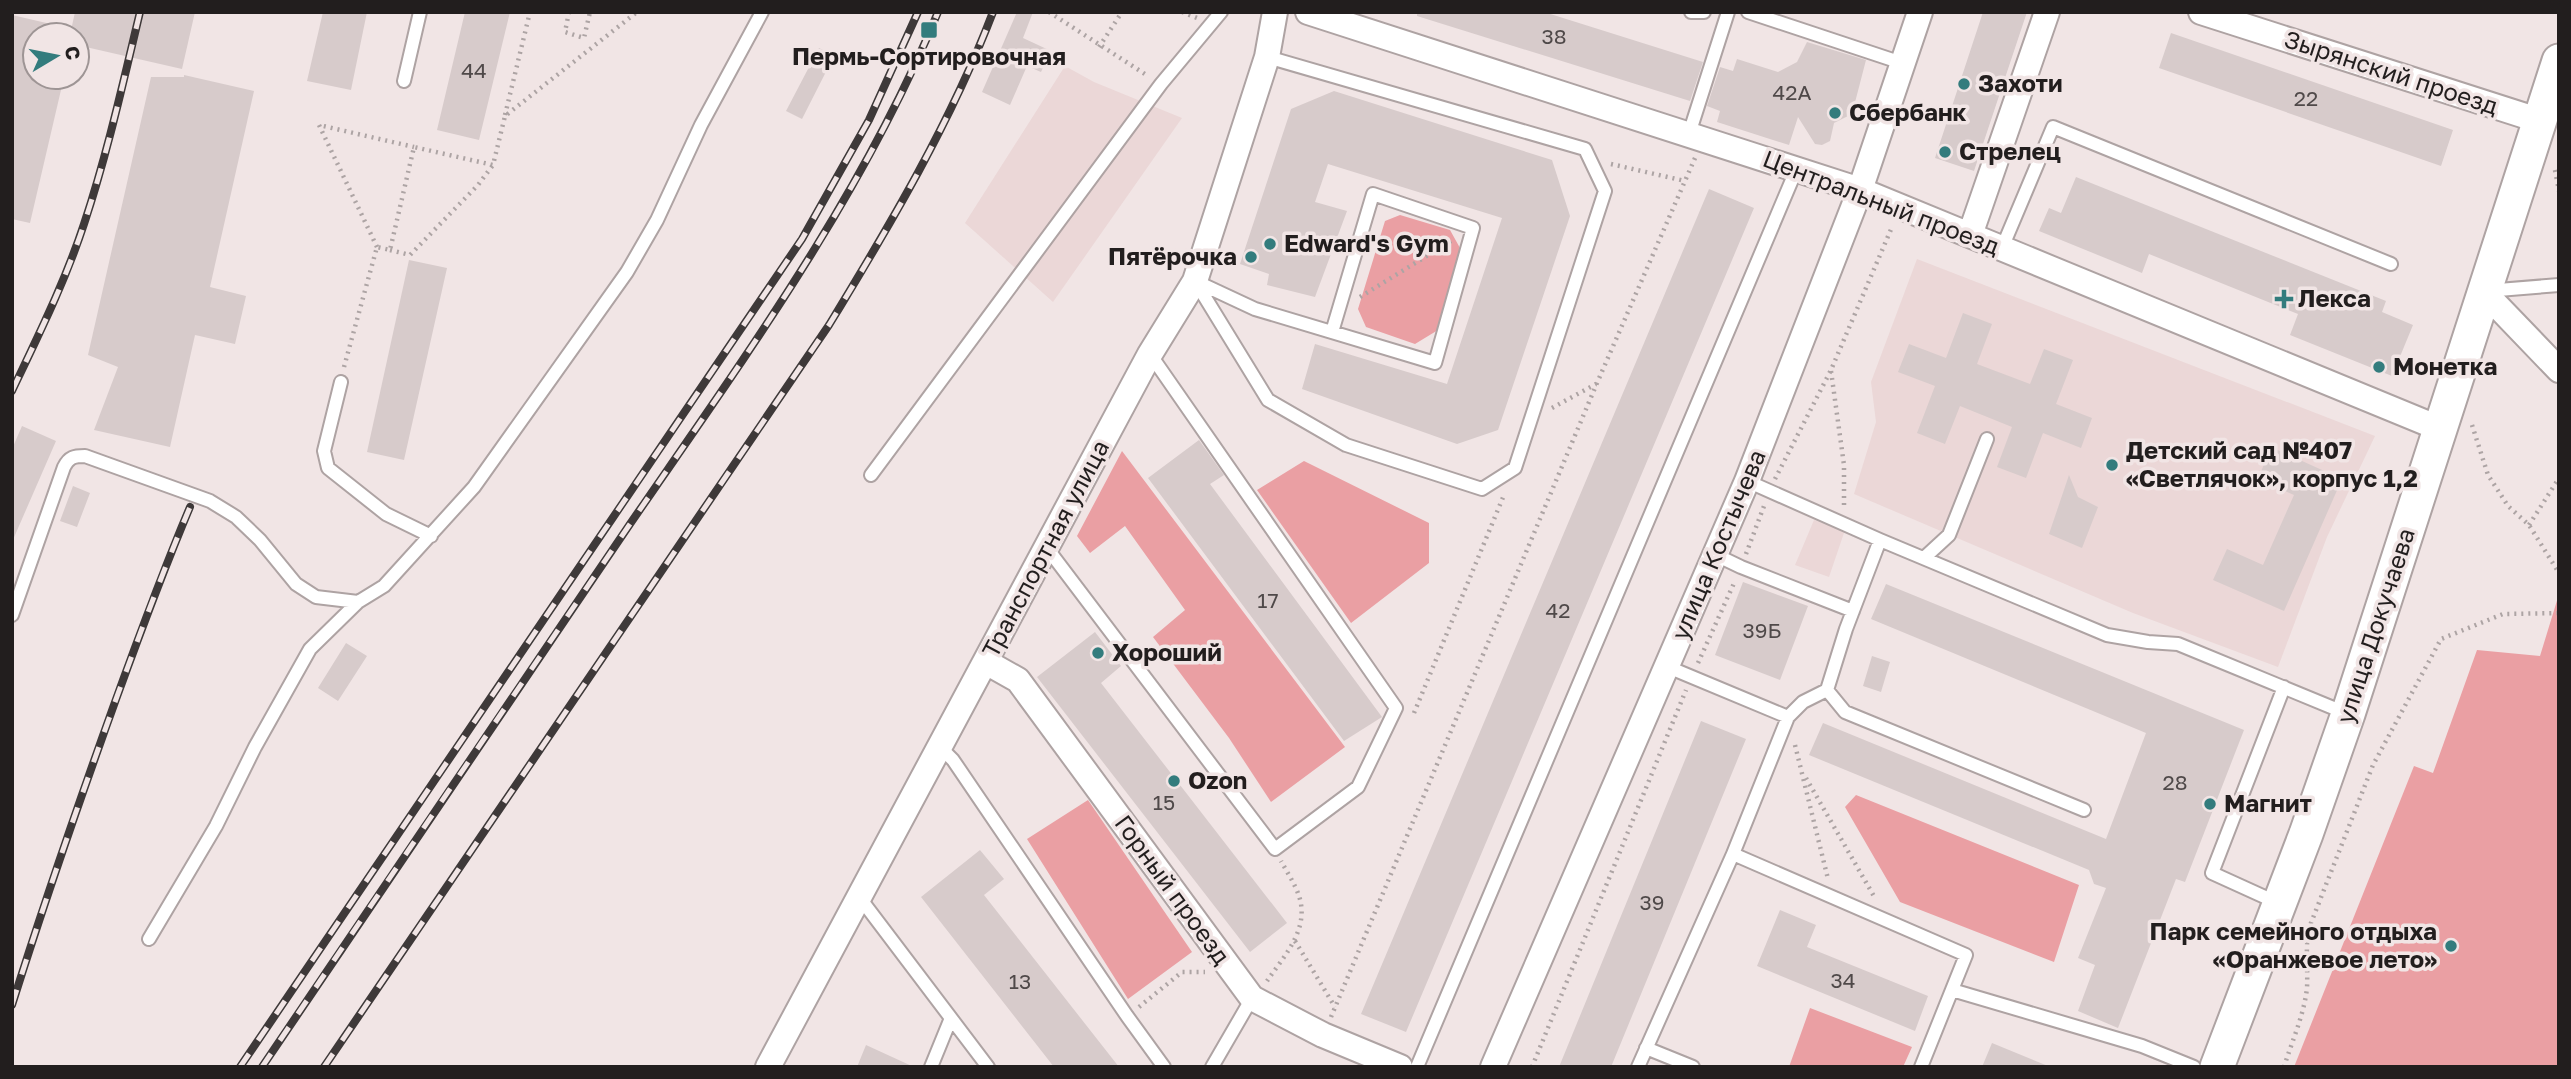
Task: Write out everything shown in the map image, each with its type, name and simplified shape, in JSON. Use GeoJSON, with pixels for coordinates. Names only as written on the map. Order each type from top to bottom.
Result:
{"type":"FeatureCollection","features":[{"type":"Feature","properties":{"kind":"main road","name":"улица Докучаева"},"geometry":{"type":"LineString","coordinates":[[2217,1067],[2456,427],[2484,292],[2559,61]]}},
{"type":"Feature","properties":{"kind":"street","name":"Транспортная улица"},"geometry":{"type":"LineString","coordinates":[[768,1067],[1150,354],[1195,281],[1268,57],[1275,12]]}},
{"type":"Feature","properties":{"kind":"street","name":"Центральный проезд"},"geometry":{"type":"LineString","coordinates":[[1308,12],[1860,190],[2456,427]]}},
{"type":"Feature","properties":{"kind":"street","name":"улица Костычева"},"geometry":{"type":"LineString","coordinates":[[1493,1067],[1716,555],[1759,485],[1920,12]]}},
{"type":"Feature","properties":{"kind":"street"},"geometry":{"type":"LineString","coordinates":[[1970,235],[2047,12]]}},
{"type":"Feature","properties":{"kind":"street","name":"Зырянский проезд"},"geometry":{"type":"LineString","coordinates":[[2202,12],[2541,121]]}},
{"type":"Feature","properties":{"kind":"street"},"geometry":{"type":"LineString","coordinates":[[2484,292],[2559,370]]}},
{"type":"Feature","properties":{"kind":"street","name":"Горный проезд"},"geometry":{"type":"LineString","coordinates":[[986,662],[1018,680],[1252,998],[1323,1035],[1400,1067]]}},
{"type":"Feature","properties":{"kind":"lane"},"geometry":{"type":"LineString","coordinates":[[404,81],[419,12]]}},
{"type":"Feature","properties":{"kind":"lane"},"geometry":{"type":"LineString","coordinates":[[149,939],[216,826],[255,747],[310,649],[358,603],[384,586],[474,487],[627,272],[657,220],[706,115],[762,12]]}},
{"type":"Feature","properties":{"kind":"lane"},"geometry":{"type":"LineString","coordinates":[[871,475],[1161,84],[1221,12]]}},
{"type":"Feature","properties":{"kind":"lane"},"geometry":{"type":"LineString","coordinates":[[1691,12],[1704,12]]}},
{"type":"Feature","properties":{"kind":"lane"},"geometry":{"type":"LineString","coordinates":[[1696,136],[1728,12]]}},
{"type":"Feature","properties":{"kind":"lane"},"geometry":{"type":"LineString","coordinates":[[1748,12],[1902,63]]}},
{"type":"Feature","properties":{"kind":"lane"},"geometry":{"type":"LineString","coordinates":[[1195,281],[1268,400],[1346,445],[1482,489],[1515,468],[1605,191],[1585,149],[1268,57]]}},
{"type":"Feature","properties":{"kind":"lane"},"geometry":{"type":"LineString","coordinates":[[2002,248],[2053,127],[2391,264]]}},
{"type":"Feature","properties":{"kind":"lane"},"geometry":{"type":"LineString","coordinates":[[1417,1067],[1797,169]]}},
{"type":"Feature","properties":{"kind":"lane"},"geometry":{"type":"LineString","coordinates":[[1195,281],[1255,309],[1435,363],[1473,228],[1373,194],[1332,332]]}},
{"type":"Feature","properties":{"kind":"lane"},"geometry":{"type":"LineString","coordinates":[[2484,292],[2559,285]]}},
{"type":"Feature","properties":{"kind":"lane"},"geometry":{"type":"LineString","coordinates":[[1047,548],[1275,849],[1358,787],[1396,708],[1150,354]]}},
{"type":"Feature","properties":{"kind":"lane"},"geometry":{"type":"LineString","coordinates":[[341,382],[324,452],[328,468],[386,514],[431,536]]}},
{"type":"Feature","properties":{"kind":"lane"},"geometry":{"type":"LineString","coordinates":[[1924,558],[1949,535],[1987,439]]}},
{"type":"Feature","properties":{"kind":"lane"},"geometry":{"type":"LineString","coordinates":[[12,615],[64,467],[68,459],[76,456],[85,456],[210,501],[236,517],[252,532],[296,584],[316,597],[358,603]]}},
{"type":"Feature","properties":{"kind":"lane"},"geometry":{"type":"LineString","coordinates":[[1759,485],[1880,540],[2107,635],[2178,644],[2348,714]]}},
{"type":"Feature","properties":{"kind":"lane"},"geometry":{"type":"LineString","coordinates":[[1638,1067],[1733,854],[1788,717],[1803,702],[1827,690],[1880,540]]}},
{"type":"Feature","properties":{"kind":"lane"},"geometry":{"type":"LineString","coordinates":[[1716,555],[1853,611]]}},
{"type":"Feature","properties":{"kind":"lane"},"geometry":{"type":"LineString","coordinates":[[1668,667],[1788,717]]}},
{"type":"Feature","properties":{"kind":"lane"},"geometry":{"type":"LineString","coordinates":[[2280,903],[2212,873],[2284,687]]}},
{"type":"Feature","properties":{"kind":"lane"},"geometry":{"type":"LineString","coordinates":[[1827,690],[1844,712],[2084,810]]}},
{"type":"Feature","properties":{"kind":"lane"},"geometry":{"type":"LineString","coordinates":[[941,748],[953,760],[1164,1067]]}},
{"type":"Feature","properties":{"kind":"lane"},"geometry":{"type":"LineString","coordinates":[[1733,854],[1966,955],[1922,1066]]}},
{"type":"Feature","properties":{"kind":"lane"},"geometry":{"type":"LineString","coordinates":[[860,898],[988,1067]]}},
{"type":"Feature","properties":{"kind":"lane"},"geometry":{"type":"LineString","coordinates":[[1952,990],[2142,1046],[2194,1067]]}},
{"type":"Feature","properties":{"kind":"lane"},"geometry":{"type":"LineString","coordinates":[[1212,1067],[1252,998]]}},
{"type":"Feature","properties":{"kind":"lane"},"geometry":{"type":"LineString","coordinates":[[931,1067],[951,1018]]}},
{"type":"Feature","properties":{"kind":"lane"},"geometry":{"type":"LineString","coordinates":[[1646,1048],[1693,1067]]}},
{"type":"Feature","properties":{"kind":"path"},"geometry":{"type":"LineString","coordinates":[[377,247],[410,255],[478,185],[493,165],[530,12]]}},
{"type":"Feature","properties":{"kind":"path"},"geometry":{"type":"LineString","coordinates":[[569,12],[565,33],[584,38],[590,12]]}},
{"type":"Feature","properties":{"kind":"path"},"geometry":{"type":"LineString","coordinates":[[505,116],[636,12]]}},
{"type":"Feature","properties":{"kind":"path"},"geometry":{"type":"LineString","coordinates":[[1099,47],[1122,12]]}},
{"type":"Feature","properties":{"kind":"path"},"geometry":{"type":"LineString","coordinates":[[1054,13],[1099,47],[1161,84]]}},
{"type":"Feature","properties":{"kind":"path"},"geometry":{"type":"LineString","coordinates":[[341,382],[377,247],[319,125],[493,165]]}},
{"type":"Feature","properties":{"kind":"path"},"geometry":{"type":"LineString","coordinates":[[1323,1035],[1597,383],[1685,181],[1696,136]]}},
{"type":"Feature","properties":{"kind":"path"},"geometry":{"type":"LineString","coordinates":[[390,250],[414,147]]}},
{"type":"Feature","properties":{"kind":"path"},"geometry":{"type":"LineString","coordinates":[[1590,159],[1685,181]]}},
{"type":"Feature","properties":{"kind":"path"},"geometry":{"type":"LineString","coordinates":[[2555,170],[2559,191]]}},
{"type":"Feature","properties":{"kind":"path"},"geometry":{"type":"LineString","coordinates":[[1532,1067],[1692,675],[1741,567],[1759,485],[1831,370],[1901,207]]}},
{"type":"Feature","properties":{"kind":"path"},"geometry":{"type":"LineString","coordinates":[[1339,310],[1473,228]]}},
{"type":"Feature","properties":{"kind":"path"},"geometry":{"type":"LineString","coordinates":[[1831,370],[1844,465],[1843,501],[1849,525]]}},
{"type":"Feature","properties":{"kind":"path"},"geometry":{"type":"LineString","coordinates":[[1531,420],[1597,383]]}},
{"type":"Feature","properties":{"kind":"path"},"geometry":{"type":"LineString","coordinates":[[2456,427],[2508,506],[2529,525],[2559,573]]}},
{"type":"Feature","properties":{"kind":"path"},"geometry":{"type":"LineString","coordinates":[[1412,717],[1515,468]]}},
{"type":"Feature","properties":{"kind":"path"},"geometry":{"type":"LineString","coordinates":[[2529,525],[2559,478]]}},
{"type":"Feature","properties":{"kind":"path"},"geometry":{"type":"LineString","coordinates":[[2284,1067],[2304,1006],[2307,986],[2305,949],[2309,928],[2372,765],[2441,639],[2503,614],[2559,613]]}},
{"type":"Feature","properties":{"kind":"path"},"geometry":{"type":"LineString","coordinates":[[1788,717],[1833,897]]}},
{"type":"Feature","properties":{"kind":"path"},"geometry":{"type":"LineString","coordinates":[[1802,771],[1889,922]]}},
{"type":"Feature","properties":{"kind":"path"},"geometry":{"type":"LineString","coordinates":[[1252,998],[1263,987],[1295,941],[1301,922],[1300,897],[1275,849]]}},
{"type":"Feature","properties":{"kind":"path"},"geometry":{"type":"LineString","coordinates":[[1295,941],[1335,1007]]}},
{"type":"Feature","properties":{"kind":"path"},"geometry":{"type":"LineString","coordinates":[[1127,1016],[1182,972],[1233,972]]}},
{"type":"Feature","properties":{"kind":"shaded area"},"geometry":{"type":"Polygon","coordinates":[[[1065,66],[1094,82],[1182,118],[1053,302],[965,223],[1065,66]]]}},
{"type":"Feature","properties":{"kind":"shaded area"},"geometry":{"type":"Polygon","coordinates":[[[1400,215],[1450,230],[1460,248],[1438,330],[1415,344],[1366,327],[1358,309],[1385,221],[1400,215]]]}},
{"type":"Feature","properties":{"kind":"shaded area","name":"Детский сад №407 «Светлячок», корпус 1,2"},"geometry":{"type":"Polygon","coordinates":[[[1917,259],[2375,436],[2327,537],[2278,667],[2133,613],[1854,494],[1876,422],[1871,382],[1917,259]]]}},
{"type":"Feature","properties":{"kind":"shaded area"},"geometry":{"type":"Polygon","coordinates":[[[1122,451],[1345,747],[1271,802],[1229,738],[1153,637],[1185,610],[1125,526],[1090,553],[1077,536],[1122,451]]]}},
{"type":"Feature","properties":{"kind":"shaded area"},"geometry":{"type":"Polygon","coordinates":[[[1304,461],[1429,523],[1429,563],[1351,623],[1257,490],[1304,461]]]}},
{"type":"Feature","properties":{"kind":"shaded area"},"geometry":{"type":"Polygon","coordinates":[[[1814,520],[1845,530],[1829,577],[1795,565],[1814,520]]]}},
{"type":"Feature","properties":{"kind":"shaded area","name":"Парк семейного отдыха «Оранжевое лето»"},"geometry":{"type":"Polygon","coordinates":[[[2559,594],[2559,1067],[2294,1067],[2414,766],[2433,773],[2477,650],[2540,656],[2559,594]]]}},
{"type":"Feature","properties":{"kind":"shaded area"},"geometry":{"type":"Polygon","coordinates":[[[1856,795],[2079,885],[2054,962],[1900,902],[1845,807],[1856,795]]]}},
{"type":"Feature","properties":{"kind":"shaded area"},"geometry":{"type":"Polygon","coordinates":[[[1088,800],[1192,952],[1128,999],[1027,839],[1088,800]]]}},
{"type":"Feature","properties":{"kind":"shaded area"},"geometry":{"type":"Polygon","coordinates":[[[1810,1008],[1912,1047],[1903,1067],[1789,1067],[1810,1008]]]}},
{"type":"Feature","properties":{"kind":"building"},"geometry":{"type":"Polygon","coordinates":[[[75,12],[195,12],[182,69],[91,48],[91,21],[73,21],[75,12]]]}},
{"type":"Feature","properties":{"kind":"building"},"geometry":{"type":"Polygon","coordinates":[[[323,12],[367,12],[351,90],[307,81],[323,12]]]}},
{"type":"Feature","properties":{"kind":"building"},"geometry":{"type":"Polygon","coordinates":[[[465,12],[510,12],[479,140],[437,130],[465,12]]]}},
{"type":"Feature","properties":{"kind":"building"},"geometry":{"type":"Polygon","coordinates":[[[1017,12],[1033,12],[1023,38],[1051,51],[1041,72],[1027,66],[1010,105],[982,92],[1017,12]]]}},
{"type":"Feature","properties":{"kind":"building"},"geometry":{"type":"Polygon","coordinates":[[[1417,12],[1544,12],[1703,62],[1690,101],[1417,16],[1417,12]]]}},
{"type":"Feature","properties":{"kind":"building"},"geometry":{"type":"Polygon","coordinates":[[[1983,12],[2027,12],[1974,171],[1935,158],[1983,12]]]}},
{"type":"Feature","properties":{"kind":"building"},"geometry":{"type":"Polygon","coordinates":[[[12,15],[38,21],[21,21],[21,91],[61,91],[30,223],[12,219],[12,15]]]}},
{"type":"Feature","properties":{"kind":"building"},"geometry":{"type":"Polygon","coordinates":[[[2171,33],[2453,130],[2441,166],[2159,68],[2171,33]]]}},
{"type":"Feature","properties":{"kind":"building"},"geometry":{"type":"Polygon","coordinates":[[[1807,42],[1866,60],[1852,114],[1834,123],[1830,141],[1822,145],[1815,144],[1798,117],[1789,145],[1717,122],[1720,111],[1707,106],[1720,67],[1733,71],[1737,59],[1778,72],[1797,62],[1807,42]]]}},
{"type":"Feature","properties":{"kind":"building"},"geometry":{"type":"Polygon","coordinates":[[[819,48],[834,56],[802,119],[786,111],[819,48]]]}},
{"type":"Feature","properties":{"kind":"building"},"geometry":{"type":"Polygon","coordinates":[[[184,75],[254,91],[210,287],[246,296],[235,344],[195,335],[170,447],[94,430],[118,367],[88,355],[151,77],[184,75]]]}},
{"type":"Feature","properties":{"kind":"building"},"geometry":{"type":"Polygon","coordinates":[[[1334,91],[1552,160],[1570,216],[1498,430],[1457,444],[1302,389],[1315,344],[1447,384],[1502,218],[1328,164],[1315,202],[1347,211],[1315,297],[1267,285],[1269,274],[1240,264],[1291,109],[1334,91]]]}},
{"type":"Feature","properties":{"kind":"building"},"geometry":{"type":"Polygon","coordinates":[[[2076,177],[2386,301],[2382,312],[2413,325],[2392,376],[2290,335],[2298,314],[2149,254],[2142,273],[2039,231],[2049,208],[2061,213],[2076,177]]]}},
{"type":"Feature","properties":{"kind":"building"},"geometry":{"type":"Polygon","coordinates":[[[1709,189],[1754,208],[1406,1032],[1361,1014],[1709,189]]]}},
{"type":"Feature","properties":{"kind":"building"},"geometry":{"type":"Polygon","coordinates":[[[409,260],[447,268],[404,460],[367,452],[409,260]]]}},
{"type":"Feature","properties":{"kind":"building"},"geometry":{"type":"Polygon","coordinates":[[[1963,313],[1992,324],[1977,364],[2030,384],[2044,349],[2073,360],[2056,404],[2092,418],[2081,448],[2043,433],[2026,478],[1997,467],[2012,427],[1960,406],[1945,444],[1917,433],[1935,386],[1898,372],[1909,344],[1946,358],[1963,313]]]}},
{"type":"Feature","properties":{"kind":"building"},"geometry":{"type":"Polygon","coordinates":[[[22,426],[56,441],[12,542],[12,449],[22,426]]]}},
{"type":"Feature","properties":{"kind":"building"},"geometry":{"type":"Polygon","coordinates":[[[1199,440],[1224,475],[1210,484],[1382,717],[1344,741],[1148,478],[1199,440]]]}},
{"type":"Feature","properties":{"kind":"building"},"geometry":{"type":"Polygon","coordinates":[[[2271,447],[2342,479],[2284,611],[2213,580],[2227,549],[2263,565],[2294,495],[2258,479],[2271,447]]]}},
{"type":"Feature","properties":{"kind":"building"},"geometry":{"type":"Polygon","coordinates":[[[2069,475],[2078,497],[2098,507],[2082,548],[2049,534],[2069,475]]]}},
{"type":"Feature","properties":{"kind":"building"},"geometry":{"type":"Polygon","coordinates":[[[73,486],[90,493],[77,527],[60,521],[73,486]]]}},
{"type":"Feature","properties":{"kind":"building"},"geometry":{"type":"Polygon","coordinates":[[[1743,582],[1808,606],[1780,680],[1715,655],[1743,582]]]}},
{"type":"Feature","properties":{"kind":"building"},"geometry":{"type":"Polygon","coordinates":[[[1886,584],[2244,730],[2185,882],[2176,879],[2118,1028],[2078,1011],[2095,965],[2078,958],[2106,888],[2094,884],[2089,870],[1809,755],[1823,723],[2106,839],[2146,733],[1871,619],[1886,584]]]}},
{"type":"Feature","properties":{"kind":"building"},"geometry":{"type":"Polygon","coordinates":[[[1095,632],[1121,666],[1101,683],[1287,923],[1250,952],[1037,677],[1095,632]]]}},
{"type":"Feature","properties":{"kind":"building"},"geometry":{"type":"Polygon","coordinates":[[[346,643],[367,656],[338,701],[318,688],[346,643]]]}},
{"type":"Feature","properties":{"kind":"building"},"geometry":{"type":"Polygon","coordinates":[[[1872,656],[1890,662],[1881,692],[1863,686],[1872,656]]]}},
{"type":"Feature","properties":{"kind":"building"},"geometry":{"type":"Polygon","coordinates":[[[1701,721],[1746,739],[1611,1067],[1559,1067],[1701,721]]]}},
{"type":"Feature","properties":{"kind":"building"},"geometry":{"type":"Polygon","coordinates":[[[980,850],[1004,879],[984,895],[1119,1067],[1054,1067],[921,897],[980,850]]]}},
{"type":"Feature","properties":{"kind":"building"},"geometry":{"type":"Polygon","coordinates":[[[1780,910],[1816,925],[1807,947],[1928,996],[1915,1031],[1757,966],[1780,910]]]}},
{"type":"Feature","properties":{"kind":"building"},"geometry":{"type":"Polygon","coordinates":[[[1992,1043],[2048,1066],[2048,1067],[1982,1067],[1992,1043]]]}},
{"type":"Feature","properties":{"kind":"building"},"geometry":{"type":"Polygon","coordinates":[[[866,1045],[914,1067],[857,1067],[866,1045]]]}},
{"type":"Feature","properties":{"kind":"railway"},"geometry":{"type":"LineString","coordinates":[[12,391],[77,246],[107,145],[140,12]]}},
{"type":"Feature","properties":{"kind":"railway"},"geometry":{"type":"LineString","coordinates":[[240,1067],[802,239],[869,120],[918,12]]}},
{"type":"Feature","properties":{"kind":"railway"},"geometry":{"type":"LineString","coordinates":[[262,1067],[798,276],[874,147],[938,12]]}},
{"type":"Feature","properties":{"kind":"railway"},"geometry":{"type":"LineString","coordinates":[[324,1067],[829,325],[897,211],[939,133],[993,12]]}},
{"type":"Feature","properties":{"kind":"railway"},"geometry":{"type":"LineString","coordinates":[[12,1005],[102,740],[151,604],[190,507]]}},
{"type":"Feature","properties":{"kind":"place","name":"Пермь-Сортировочная"},"geometry":{"type":"Point","coordinates":[929,30]}},
{"type":"Feature","properties":{"kind":"place","name":"Захоти"},"geometry":{"type":"Point","coordinates":[1964,84]}},
{"type":"Feature","properties":{"kind":"place","name":"Сбербанк"},"geometry":{"type":"Point","coordinates":[1835,113]}},
{"type":"Feature","properties":{"kind":"place","name":"Стрелец"},"geometry":{"type":"Point","coordinates":[1945,152]}},
{"type":"Feature","properties":{"kind":"place","name":"Edward's Gym"},"geometry":{"type":"Point","coordinates":[1270,244]}},
{"type":"Feature","properties":{"kind":"place","name":"Пятёрочка"},"geometry":{"type":"Point","coordinates":[1251,257]}},
{"type":"Feature","properties":{"kind":"place","name":"Лекса"},"geometry":{"type":"Point","coordinates":[2284,299]}},
{"type":"Feature","properties":{"kind":"place","name":"Монетка"},"geometry":{"type":"Point","coordinates":[2379,367]}},
{"type":"Feature","properties":{"kind":"place","name":"Детский сад №407 «Светлячок», корпус 1,2"},"geometry":{"type":"Point","coordinates":[2112,465]}},
{"type":"Feature","properties":{"kind":"place","name":"Хороший"},"geometry":{"type":"Point","coordinates":[1098,653]}},
{"type":"Feature","properties":{"kind":"place","name":"Ozon"},"geometry":{"type":"Point","coordinates":[1174,781]}},
{"type":"Feature","properties":{"kind":"place","name":"Магнит"},"geometry":{"type":"Point","coordinates":[2210,804]}},
{"type":"Feature","properties":{"kind":"place","name":"Парк семейного отдыха «Оранжевое лето»"},"geometry":{"type":"Point","coordinates":[2451,946]}}]}
